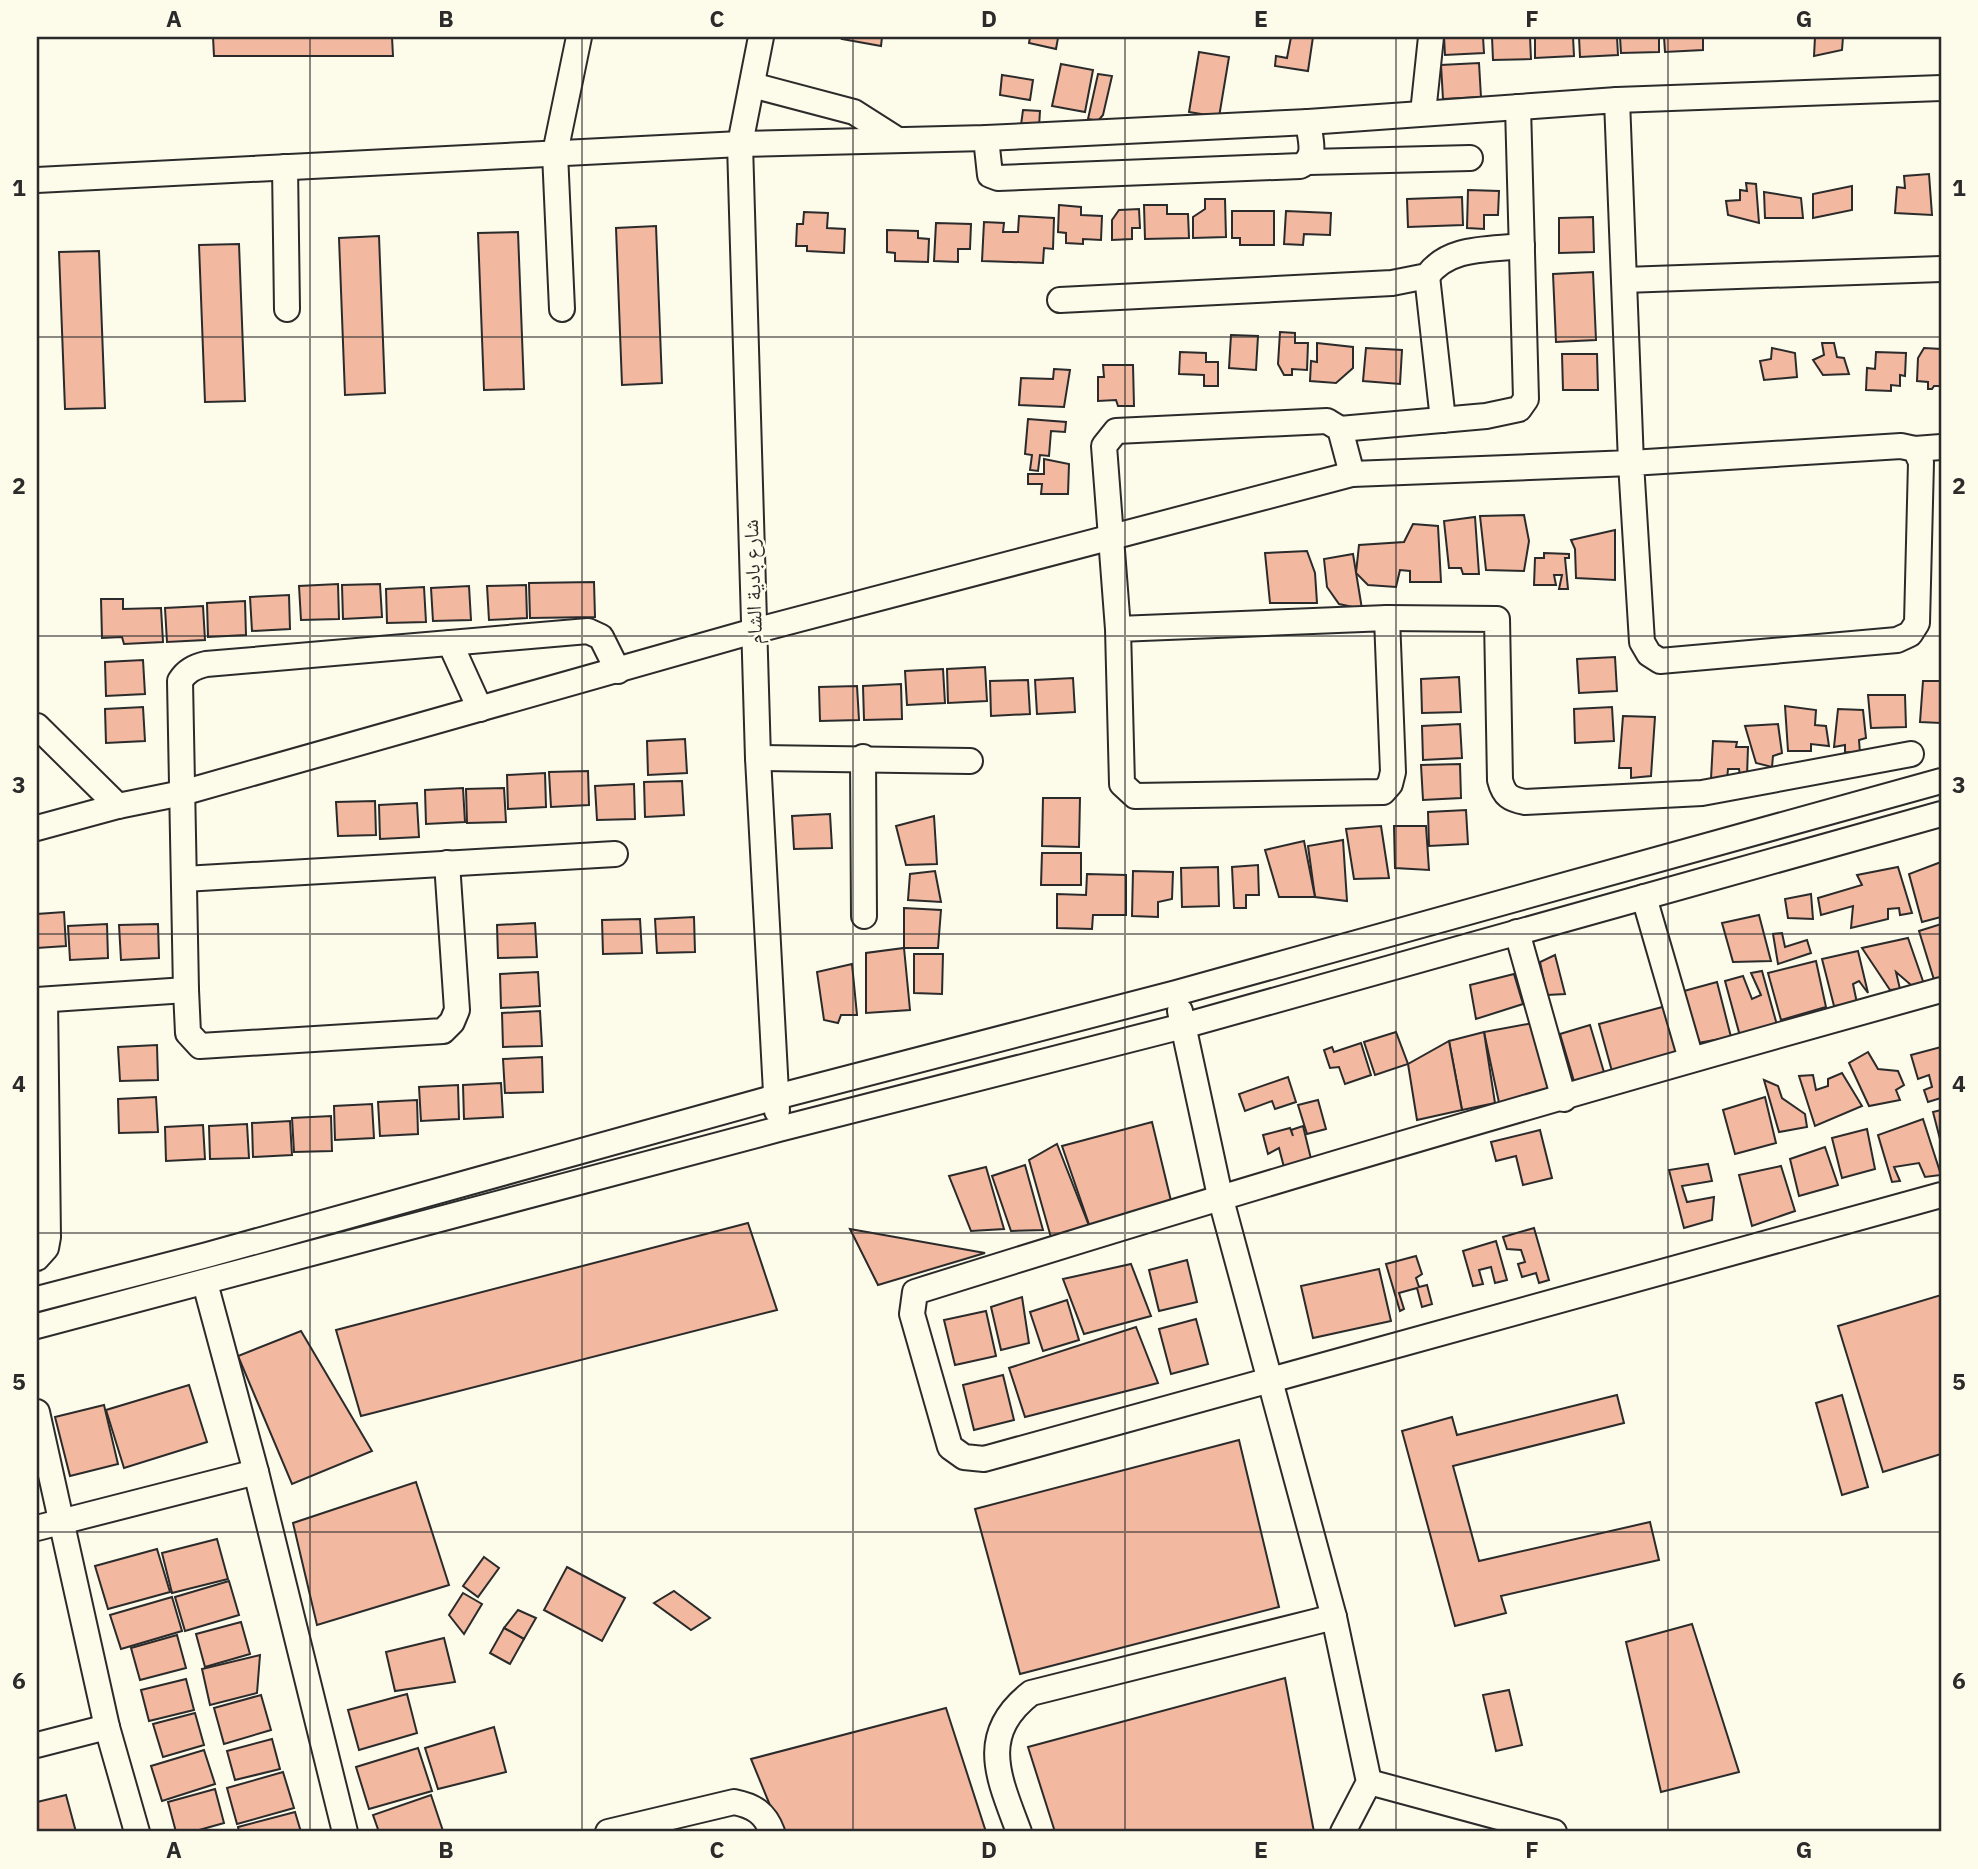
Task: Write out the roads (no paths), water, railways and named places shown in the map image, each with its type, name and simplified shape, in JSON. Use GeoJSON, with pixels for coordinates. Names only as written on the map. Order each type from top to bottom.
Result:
{"type":"FeatureCollection","features":[{"type":"Feature","properties":{"kind":"street"},"geometry":{"type":"LineString","coordinates":[[562,309],[555,153],[579,37]]}},
{"type":"Feature","properties":{"kind":"street","name":"شارع بادية الشام"},"geometry":{"type":"LineString","coordinates":[[761,37],[740,144],[758,758],[779,1129]]}},
{"type":"Feature","properties":{"kind":"street"},"geometry":{"type":"LineString","coordinates":[[1423,113],[1431,37]]}},
{"type":"Feature","properties":{"kind":"street"},"geometry":{"type":"LineString","coordinates":[[752,85],[854,112],[898,140]]}},
{"type":"Feature","properties":{"kind":"street"},"geometry":{"type":"LineString","coordinates":[[37,180],[740,144],[986,138],[1308,122],[1617,100],[1941,88]]}},
{"type":"Feature","properties":{"kind":"street"},"geometry":{"type":"LineString","coordinates":[[1617,100],[1630,463],[1642,642],[1649,654],[1660,661],[1897,640],[1910,634],[1917,624],[1921,462],[1915,449]]}},
{"type":"Feature","properties":{"kind":"street"},"geometry":{"type":"LineString","coordinates":[[1387,618],[1393,772],[1390,784],[1383,792],[1135,796],[1122,783],[1118,629],[1104,446],[1116,431],[1327,421],[1340,429],[1519,409],[1526,398],[1518,107]]}},
{"type":"Feature","properties":{"kind":"street"},"geometry":{"type":"LineString","coordinates":[[1308,122],[1312,155],[1309,162]]}},
{"type":"Feature","properties":{"kind":"street"},"geometry":{"type":"LineString","coordinates":[[986,138],[988,169],[990,175],[998,178],[1300,166],[1309,162],[1470,158]]}},
{"type":"Feature","properties":{"kind":"street"},"geometry":{"type":"LineString","coordinates":[[285,167],[287,309]]}},
{"type":"Feature","properties":{"kind":"street"},"geometry":{"type":"LineString","coordinates":[[1060,300],[1392,283],[1427,276],[1436,264],[1455,254],[1522,246]]}},
{"type":"Feature","properties":{"kind":"street"},"geometry":{"type":"LineString","coordinates":[[1624,280],[1941,268]]}},
{"type":"Feature","properties":{"kind":"street"},"geometry":{"type":"LineString","coordinates":[[1427,276],[1443,419]]}},
{"type":"Feature","properties":{"kind":"street"},"geometry":{"type":"LineString","coordinates":[[1340,429],[1352,474]]}},
{"type":"Feature","properties":{"kind":"street"},"geometry":{"type":"LineString","coordinates":[[37,828],[118,806],[182,793],[754,631],[1352,474],[1630,463],[1901,446],[1915,449],[1941,447]]}},
{"type":"Feature","properties":{"kind":"street"},"geometry":{"type":"LineString","coordinates":[[1118,629],[1387,618],[1497,619],[1500,780],[1503,791],[1510,799],[1525,802],[1702,793],[1911,754]]}},
{"type":"Feature","properties":{"kind":"street"},"geometry":{"type":"LineString","coordinates":[[447,863],[457,1010],[452,1022],[443,1031],[207,1048],[200,1046],[188,1033],[180,681],[196,666],[588,631],[601,637],[618,671]]}},
{"type":"Feature","properties":{"kind":"street"},"geometry":{"type":"LineString","coordinates":[[450,643],[480,709]]}},
{"type":"Feature","properties":{"kind":"street"},"geometry":{"type":"LineString","coordinates":[[37,726],[118,806]]}},
{"type":"Feature","properties":{"kind":"street"},"geometry":{"type":"LineString","coordinates":[[758,758],[863,757],[970,761]]}},
{"type":"Feature","properties":{"kind":"street"},"geometry":{"type":"LineString","coordinates":[[863,757],[864,916]]}},
{"type":"Feature","properties":{"kind":"street"},"geometry":{"type":"LineString","coordinates":[[37,1299],[776,1097],[1176,993],[1941,781]]}},
{"type":"Feature","properties":{"kind":"street"},"geometry":{"type":"LineString","coordinates":[[37,1326],[779,1129],[1183,1026],[1941,814]]}},
{"type":"Feature","properties":{"kind":"street"},"geometry":{"type":"LineString","coordinates":[[184,879],[615,854]]}},
{"type":"Feature","properties":{"kind":"street"},"geometry":{"type":"LineString","coordinates":[[1644,897],[1691,1059]]}},
{"type":"Feature","properties":{"kind":"street"},"geometry":{"type":"LineString","coordinates":[[1517,932],[1564,1099]]}},
{"type":"Feature","properties":{"kind":"street"},"geometry":{"type":"LineString","coordinates":[[37,1258],[46,1248],[48,1237],[41,1000],[186,989]]}},
{"type":"Feature","properties":{"kind":"street"},"geometry":{"type":"LineString","coordinates":[[1941,990],[1691,1059],[1564,1099],[1220,1196],[915,1292],[912,1314],[950,1447],[964,1457],[984,1459],[1941,1195]]}},
{"type":"Feature","properties":{"kind":"street"},"geometry":{"type":"LineString","coordinates":[[1176,993],[1220,1196],[1272,1379],[1334,1617],[1370,1782],[1343,1832]]}},
{"type":"Feature","properties":{"kind":"street"},"geometry":{"type":"LineString","coordinates":[[468,1183],[477,1210]]}},
{"type":"Feature","properties":{"kind":"street"},"geometry":{"type":"LineString","coordinates":[[205,1283],[256,1472],[345,1832]]}},
{"type":"Feature","properties":{"kind":"street"},"geometry":{"type":"LineString","coordinates":[[37,1412],[48,1525],[137,1832]]}},
{"type":"Feature","properties":{"kind":"street"},"geometry":{"type":"LineString","coordinates":[[48,1525],[256,1472]]}},
{"type":"Feature","properties":{"kind":"street"},"geometry":{"type":"LineString","coordinates":[[1019,1832],[997,1773],[997,1749],[1006,1716],[1031,1693],[1334,1617]]}},
{"type":"Feature","properties":{"kind":"street"},"geometry":{"type":"LineString","coordinates":[[37,1745],[107,1727]]}},
{"type":"Feature","properties":{"kind":"street"},"geometry":{"type":"LineString","coordinates":[[1370,1782],[1555,1832]]}},
{"type":"Feature","properties":{"kind":"street"},"geometry":{"type":"LineString","coordinates":[[608,1832],[734,1802],[750,1805],[767,1817],[772,1832]]}}]}
